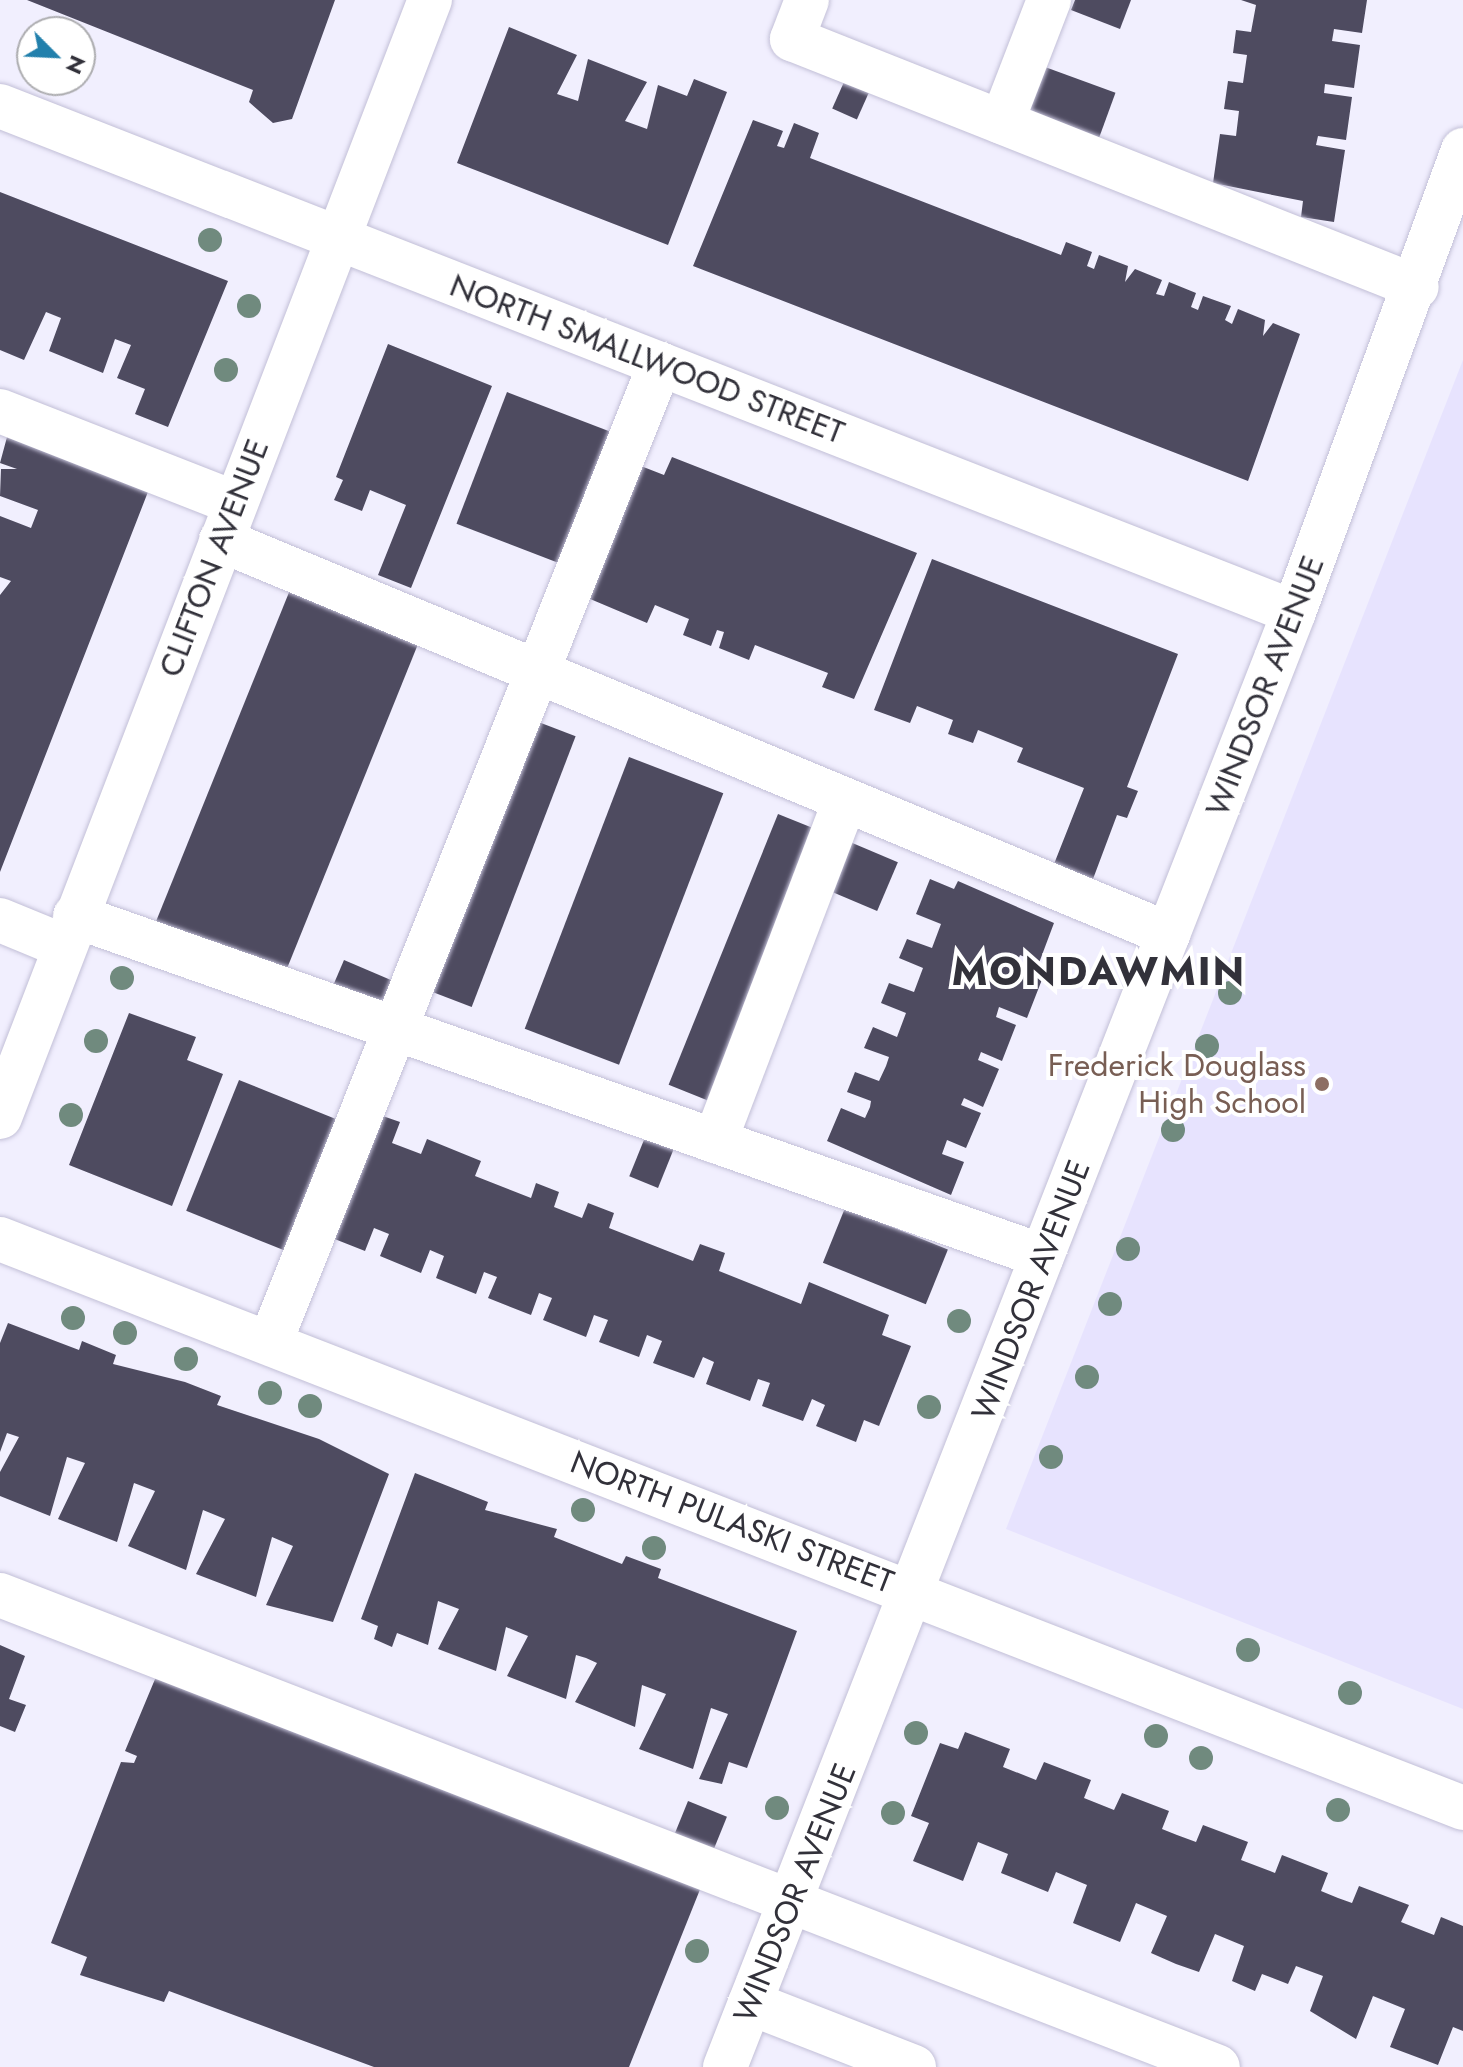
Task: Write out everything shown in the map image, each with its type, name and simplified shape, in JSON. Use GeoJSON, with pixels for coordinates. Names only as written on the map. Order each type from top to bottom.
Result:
{"type":"FeatureCollection","features":[{"type":"Feature","properties":{"kind":"street","name":"CLIFTON AVENUE"},"geometry":{"type":"LineString","coordinates":[[0,1117],[69,931],[430,0]]}},
{"type":"Feature","properties":{"kind":"street"},"geometry":{"type":"LineString","coordinates":[[807,0],[792,39],[1417,287]]}},
{"type":"Feature","properties":{"kind":"street"},"geometry":{"type":"LineString","coordinates":[[1002,122],[1049,0]]}},
{"type":"Feature","properties":{"kind":"street","name":"NORTH SMALLWOOD STREET"},"geometry":{"type":"LineString","coordinates":[[0,106],[1294,612]]}},
{"type":"Feature","properties":{"kind":"street","name":"WINDSOR AVENUE"},"geometry":{"type":"LineString","coordinates":[[725,2067],[916,1593],[1042,1256],[1294,612],[1417,287],[1463,150]]}},
{"type":"Feature","properties":{"kind":"street"},"geometry":{"type":"LineString","coordinates":[[270,1343],[392,1028],[660,364]]}},
{"type":"Feature","properties":{"kind":"street"},"geometry":{"type":"LineString","coordinates":[[0,411],[536,672],[1168,934]]}},
{"type":"Feature","properties":{"kind":"street"},"geometry":{"type":"LineString","coordinates":[[715,1141],[845,801]]}},
{"type":"Feature","properties":{"kind":"street"},"geometry":{"type":"LineString","coordinates":[[0,920],[69,931],[392,1028],[1042,1256]]}},
{"type":"Feature","properties":{"kind":"street","name":"NORTH PULASKI STREET"},"geometry":{"type":"LineString","coordinates":[[0,1239],[1463,1808]]}},
{"type":"Feature","properties":{"kind":"street"},"geometry":{"type":"LineString","coordinates":[[0,1595],[792,1897],[1218,2067]]}},
{"type":"Feature","properties":{"kind":"street"},"geometry":{"type":"LineString","coordinates":[[750,2003],[914,2067]]}},
{"type":"Feature","properties":{"kind":"shaded area","name":"Frederick Douglass High School"},"geometry":{"type":"Polygon","coordinates":[[[1463,360],[1463,1709],[1006,1529],[1463,360]]]}},
{"type":"Feature","properties":{"kind":"building"},"geometry":{"type":"Polygon","coordinates":[[[27,0],[335,0],[292,119],[273,123],[249,102],[253,90],[96,27],[96,16],[67,16],[27,0]]]}},
{"type":"Feature","properties":{"kind":"building"},"geometry":{"type":"Polygon","coordinates":[[[1075,0],[1131,0],[1120,29],[1071,10],[1075,0]]]}},
{"type":"Feature","properties":{"kind":"building"},"geometry":{"type":"Polygon","coordinates":[[[1241,0],[1367,0],[1362,33],[1334,29],[1332,41],[1360,45],[1354,88],[1325,84],[1324,93],[1352,97],[1346,140],[1318,136],[1316,145],[1345,150],[1334,222],[1301,217],[1303,201],[1213,183],[1220,134],[1236,136],[1239,111],[1224,109],[1228,81],[1243,83],[1247,55],[1233,53],[1236,30],[1251,32],[1256,5],[1241,0]]]}},
{"type":"Feature","properties":{"kind":"building"},"geometry":{"type":"Polygon","coordinates":[[[509,27],[577,55],[557,94],[578,101],[588,59],[647,82],[625,121],[647,129],[658,85],[687,96],[694,79],[727,92],[668,245],[457,163],[509,27]]]}},
{"type":"Feature","properties":{"kind":"building"},"geometry":{"type":"Polygon","coordinates":[[[1045,67],[1115,93],[1099,139],[1028,113],[1045,67]]]}},
{"type":"Feature","properties":{"kind":"building"},"geometry":{"type":"Polygon","coordinates":[[[844,82],[869,93],[857,119],[832,108],[844,82]]]}},
{"type":"Feature","properties":{"kind":"building"},"geometry":{"type":"Polygon","coordinates":[[[753,120],[783,131],[777,146],[784,148],[794,123],[819,133],[810,158],[1061,255],[1066,242],[1092,252],[1087,266],[1094,269],[1099,255],[1128,266],[1125,282],[1135,269],[1162,280],[1156,294],[1164,296],[1169,282],[1196,293],[1191,307],[1198,310],[1203,296],[1231,306],[1225,320],[1232,324],[1238,309],[1265,320],[1263,336],[1273,323],[1300,334],[1248,481],[693,266],[753,120]]]}},
{"type":"Feature","properties":{"kind":"building"},"geometry":{"type":"Polygon","coordinates":[[[0,192],[228,281],[168,427],[135,414],[145,389],[117,378],[131,345],[115,339],[103,373],[49,351],[61,318],[46,312],[24,360],[0,350],[0,192]]]}},
{"type":"Feature","properties":{"kind":"building"},"geometry":{"type":"Polygon","coordinates":[[[388,344],[492,386],[411,588],[378,575],[406,505],[370,490],[362,511],[334,500],[343,480],[336,477],[388,344]]]}},
{"type":"Feature","properties":{"kind":"building"},"geometry":{"type":"Polygon","coordinates":[[[507,392],[612,432],[562,564],[456,524],[507,392]]]}},
{"type":"Feature","properties":{"kind":"building"},"geometry":{"type":"Polygon","coordinates":[[[10,426],[153,479],[0,872],[0,595],[11,581],[0,577],[0,516],[31,528],[38,510],[0,496],[1,469],[17,469],[0,463],[10,426]]]}},
{"type":"Feature","properties":{"kind":"building"},"geometry":{"type":"Polygon","coordinates":[[[672,457],[917,553],[854,699],[822,687],[828,673],[755,645],[749,660],[719,648],[724,632],[717,630],[711,646],[683,635],[689,619],[655,605],[647,623],[576,593],[628,461],[664,475],[672,457]]]}},
{"type":"Feature","properties":{"kind":"building"},"geometry":{"type":"Polygon","coordinates":[[[932,559],[1178,654],[1127,787],[1138,791],[1127,818],[1117,815],[1093,879],[1054,864],[1084,788],[1017,762],[1023,748],[978,730],[973,743],[948,734],[953,720],[917,706],[910,723],[874,710],[932,559]]]}},
{"type":"Feature","properties":{"kind":"building"},"geometry":{"type":"Polygon","coordinates":[[[294,580],[423,632],[283,978],[154,926],[294,580]]]}},
{"type":"Feature","properties":{"kind":"building"},"geometry":{"type":"Polygon","coordinates":[[[528,718],[576,736],[472,1007],[424,989],[528,718]]]}},
{"type":"Feature","properties":{"kind":"building"},"geometry":{"type":"Polygon","coordinates":[[[629,757],[723,793],[619,1065],[525,1029],[629,757]]]}},
{"type":"Feature","properties":{"kind":"building"},"geometry":{"type":"Polygon","coordinates":[[[778,814],[825,833],[716,1104],[669,1085],[778,814]]]}},
{"type":"Feature","properties":{"kind":"building"},"geometry":{"type":"Polygon","coordinates":[[[850,842],[898,862],[877,911],[829,891],[850,842]]]}},
{"type":"Feature","properties":{"kind":"building"},"geometry":{"type":"Polygon","coordinates":[[[930,879],[954,889],[958,881],[1054,923],[1039,963],[1020,955],[1016,965],[1043,977],[1027,1018],[999,1007],[996,1017],[1016,1025],[1002,1061],[981,1052],[978,1060],[999,1069],[983,1107],[964,1098],[961,1105],[981,1113],[966,1148],[947,1140],[942,1154],[964,1162],[951,1195],[827,1141],[841,1108],[865,1118],[870,1107],[871,1101],[847,1092],[855,1072],[879,1081],[886,1066],[889,1057],[864,1048],[873,1027],[897,1037],[906,1013],[881,1003],[889,983],[914,992],[923,968],[899,958],[907,939],[932,948],[941,924],[916,914],[930,879]]]}},
{"type":"Feature","properties":{"kind":"building"},"geometry":{"type":"Polygon","coordinates":[[[344,960],[396,982],[384,1009],[332,988],[344,960]]]}},
{"type":"Feature","properties":{"kind":"building"},"geometry":{"type":"Polygon","coordinates":[[[129,1013],[196,1037],[187,1060],[223,1074],[172,1206],[69,1165],[129,1013]]]}},
{"type":"Feature","properties":{"kind":"building"},"geometry":{"type":"Polygon","coordinates":[[[239,1080],[342,1122],[289,1252],[186,1211],[239,1080]]]}},
{"type":"Feature","properties":{"kind":"building"},"geometry":{"type":"Polygon","coordinates":[[[377,1114],[400,1122],[392,1143],[421,1154],[427,1139],[481,1161],[475,1176],[531,1198],[536,1183],[559,1192],[554,1207],[582,1218],[588,1203],[614,1213],[609,1228],[693,1261],[700,1244],[725,1253],[719,1271],[801,1304],[809,1282],[889,1315],[882,1335],[911,1346],[879,1426],[864,1420],[856,1442],[816,1426],[825,1405],[812,1399],[803,1421],[762,1406],[770,1383],[758,1379],[750,1401],[706,1384],[714,1362],[703,1357],[694,1378],[653,1363],[662,1341],[647,1335],[639,1357],[599,1342],[608,1320],[594,1315],[586,1337],[543,1320],[552,1298],[539,1293],[531,1315],[488,1298],[497,1277],[484,1272],[476,1294],[436,1278],[444,1256],[430,1250],[421,1273],[380,1256],[389,1234],[374,1228],[365,1251],[327,1236],[377,1114]]]}},
{"type":"Feature","properties":{"kind":"building"},"geometry":{"type":"Polygon","coordinates":[[[648,1130],[677,1142],[658,1188],[629,1176],[648,1130]]]}},
{"type":"Feature","properties":{"kind":"building"},"geometry":{"type":"Polygon","coordinates":[[[845,1208],[948,1250],[926,1304],[823,1263],[845,1208]]]}},
{"type":"Feature","properties":{"kind":"building"},"geometry":{"type":"Polygon","coordinates":[[[8,1323],[79,1350],[82,1341],[116,1355],[113,1364],[185,1382],[221,1396],[217,1405],[319,1439],[389,1474],[333,1622],[266,1605],[293,1546],[272,1537],[256,1597],[196,1574],[225,1519],[203,1510],[186,1570],[128,1546],[155,1491],[134,1483],[117,1542],[58,1519],[85,1463],[67,1457],[50,1516],[0,1496],[0,1472],[19,1437],[7,1433],[0,1452],[0,1343],[8,1323]]]}},
{"type":"Feature","properties":{"kind":"building"},"geometry":{"type":"Polygon","coordinates":[[[415,1473],[488,1502],[485,1510],[557,1529],[554,1537],[622,1564],[626,1556],[661,1569],[658,1578],[797,1631],[747,1768],[729,1762],[722,1784],[699,1779],[728,1714],[711,1708],[693,1769],[639,1749],[666,1694],[642,1685],[635,1727],[575,1702],[597,1663],[586,1658],[576,1655],[566,1699],[507,1676],[528,1636],[506,1627],[496,1671],[438,1649],[459,1609],[438,1601],[428,1645],[397,1633],[392,1647],[374,1639],[378,1626],[361,1619],[415,1473]]]}},
{"type":"Feature","properties":{"kind":"building"},"geometry":{"type":"Polygon","coordinates":[[[0,1645],[25,1656],[9,1699],[26,1705],[15,1732],[0,1726],[0,1645]]]}},
{"type":"Feature","properties":{"kind":"building"},"geometry":{"type":"Polygon","coordinates":[[[158,1672],[703,1882],[629,2067],[374,2067],[169,1991],[164,2002],[80,1975],[87,1957],[51,1943],[121,1762],[134,1763],[137,1756],[125,1751],[158,1672]]]}},
{"type":"Feature","properties":{"kind":"building"},"geometry":{"type":"Polygon","coordinates":[[[965,1732],[1010,1749],[1003,1767],[1036,1780],[1044,1762],[1091,1780],[1084,1798],[1114,1810],[1122,1793],[1169,1811],[1162,1829],[1177,1835],[1196,1842],[1203,1825],[1248,1842],[1241,1860],[1275,1873],[1282,1855],[1328,1873],[1321,1891],[1338,1898],[1352,1903],[1359,1886],[1409,1905],[1401,1922],[1434,1935],[1441,1917],[1463,1926],[1463,2031],[1453,2027],[1438,2065],[1390,2047],[1405,2009],[1373,1996],[1356,2039],[1310,2011],[1323,1976],[1296,1966],[1288,1984],[1262,1974],[1255,1991],[1232,1981],[1244,1946],[1215,1934],[1199,1972],[1151,1953],[1167,1916],[1136,1903],[1120,1942],[1073,1923],[1087,1885],[1056,1872],[1048,1892],[1001,1873],[1008,1854],[978,1842],[963,1881],[913,1861],[929,1823],[911,1816],[940,1743],[958,1749],[965,1732]]]}},
{"type":"Feature","properties":{"kind":"building"},"geometry":{"type":"Polygon","coordinates":[[[688,1801],[727,1817],[711,1857],[672,1841],[688,1801]]]}},
{"type":"Feature","properties":{"kind":"place","name":"Frederick Douglass High School"},"geometry":{"type":"Point","coordinates":[1322,1084]}},
{"type":"Feature","properties":{"kind":"district","name":"MONDAWMIN"},"geometry":{"type":"Point","coordinates":[1099,971]}}]}
